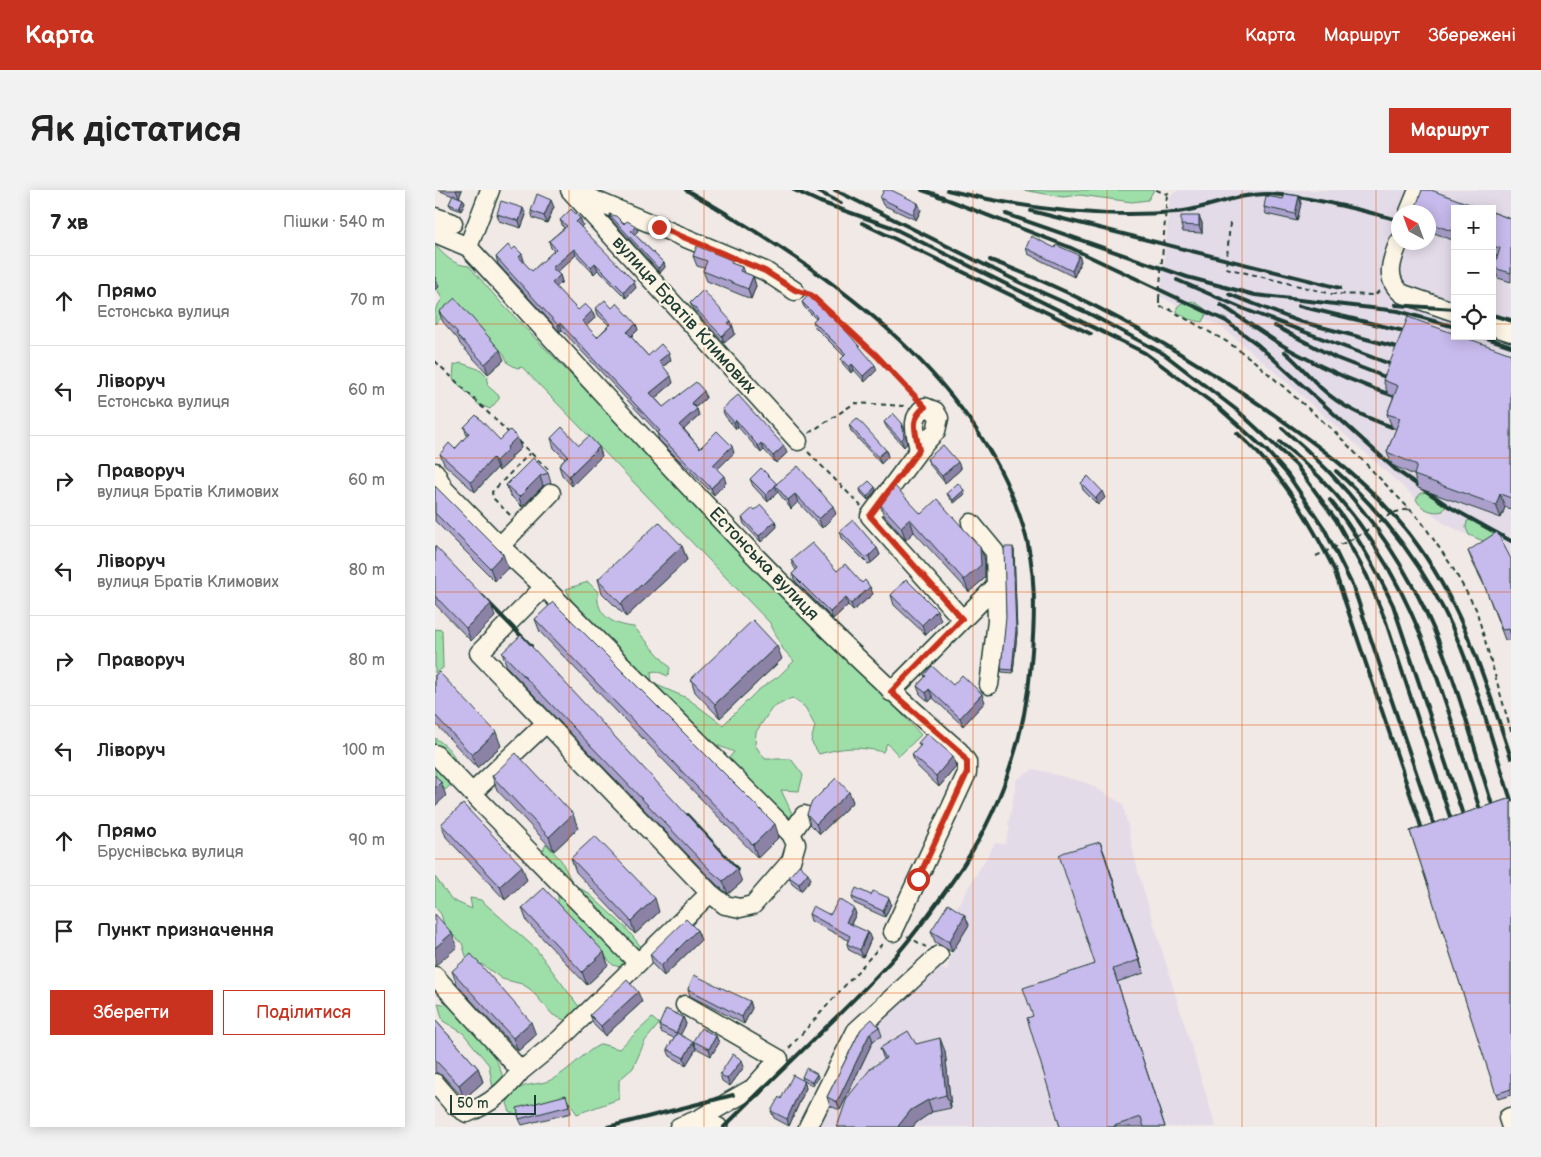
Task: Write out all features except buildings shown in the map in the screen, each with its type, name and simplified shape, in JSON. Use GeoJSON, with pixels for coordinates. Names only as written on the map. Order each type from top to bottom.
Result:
{"type":"FeatureCollection","features":[{"type":"Feature","properties":{"kind":"street"},"geometry":{"type":"LineString","coordinates":[[468,247],[489,190]]}},
{"type":"Feature","properties":{"kind":"street"},"geometry":{"type":"LineString","coordinates":[[570,190],[765,271],[795,290]]}},
{"type":"Feature","properties":{"kind":"street","name":"вулиця Братів Климових"},"geometry":{"type":"LineString","coordinates":[[570,190],[797,440]]}},
{"type":"Feature","properties":{"kind":"street"},"geometry":{"type":"LineString","coordinates":[[1412,205],[1418,190]]}},
{"type":"Feature","properties":{"kind":"street"},"geometry":{"type":"LineString","coordinates":[[435,217],[453,224]]}},
{"type":"Feature","properties":{"kind":"street","name":"Естонська вулиця"},"geometry":{"type":"LineString","coordinates":[[435,233],[468,247],[734,534],[891,692],[959,751],[967,762],[967,773],[893,932]]}},
{"type":"Feature","properties":{"kind":"street"},"geometry":{"type":"LineString","coordinates":[[1396,250],[1390,263],[1391,281],[1403,294],[1451,311]]}},
{"type":"Feature","properties":{"kind":"street"},"geometry":{"type":"LineString","coordinates":[[1496,327],[1511,332]]}},
{"type":"Feature","properties":{"kind":"street"},"geometry":{"type":"LineString","coordinates":[[925,407],[917,412],[914,420],[919,450],[870,516],[962,619]]}},
{"type":"Feature","properties":{"kind":"street"},"geometry":{"type":"LineString","coordinates":[[435,472],[444,488],[500,546],[544,588],[791,834],[796,844],[791,861],[753,905],[740,908],[725,905],[710,893],[479,653],[544,588]]}},
{"type":"Feature","properties":{"kind":"street"},"geometry":{"type":"LineString","coordinates":[[500,546],[551,493]]}},
{"type":"Feature","properties":{"kind":"street"},"geometry":{"type":"LineString","coordinates":[[971,523],[995,552],[997,621],[989,685]]}},
{"type":"Feature","properties":{"kind":"street"},"geometry":{"type":"LineString","coordinates":[[891,692],[997,585]]}},
{"type":"Feature","properties":{"kind":"street"},"geometry":{"type":"LineString","coordinates":[[473,793],[547,723]]}},
{"type":"Feature","properties":{"kind":"street"},"geometry":{"type":"LineString","coordinates":[[435,754],[638,963]]}},
{"type":"Feature","properties":{"kind":"street"},"geometry":{"type":"LineString","coordinates":[[791,834],[804,815]]}},
{"type":"Feature","properties":{"kind":"street"},"geometry":{"type":"LineString","coordinates":[[435,1083],[455,1105],[467,1113],[484,1106],[505,1091],[521,1071],[560,1039],[710,893]]}},
{"type":"Feature","properties":{"kind":"street"},"geometry":{"type":"LineString","coordinates":[[808,1127],[856,1031],[939,955]]}},
{"type":"Feature","properties":{"kind":"street"},"geometry":{"type":"LineString","coordinates":[[435,976],[521,1071]]}},
{"type":"Feature","properties":{"kind":"street"},"geometry":{"type":"LineString","coordinates":[[679,1127],[697,1120],[753,1088],[779,1059],[685,1005]]}},
{"type":"Feature","properties":{"kind":"street"},"geometry":{"type":"LineString","coordinates":[[697,1120],[719,1127]]}},
{"type":"Feature","properties":{"kind":"path"},"geometry":{"type":"LineString","coordinates":[[1156,190],[1167,194]]}},
{"type":"Feature","properties":{"kind":"path"},"geometry":{"type":"LineString","coordinates":[[1172,190],[1167,194],[1159,307],[1167,308],[1229,343],[1254,361],[1335,432],[1421,521],[1451,565],[1476,609],[1511,731]]}},
{"type":"Feature","properties":{"kind":"path"},"geometry":{"type":"LineString","coordinates":[[1229,223],[1226,268],[1332,294],[1375,295],[1391,281]]}},
{"type":"Feature","properties":{"kind":"path"},"geometry":{"type":"LineString","coordinates":[[795,290],[811,295],[877,356],[925,407]]}},
{"type":"Feature","properties":{"kind":"path"},"geometry":{"type":"LineString","coordinates":[[435,361],[510,433]]}},
{"type":"Feature","properties":{"kind":"path"},"geometry":{"type":"LineString","coordinates":[[870,516],[797,440],[855,403],[925,407]]}},
{"type":"Feature","properties":{"kind":"path"},"geometry":{"type":"LineString","coordinates":[[517,440],[549,470]]}},
{"type":"Feature","properties":{"kind":"path"},"geometry":{"type":"LineString","coordinates":[[521,525],[493,498],[492,492],[530,453]]}},
{"type":"Feature","properties":{"kind":"path"},"geometry":{"type":"LineString","coordinates":[[1316,556],[1357,537],[1392,513],[1409,509]]}},
{"type":"Feature","properties":{"kind":"path"},"geometry":{"type":"LineString","coordinates":[[779,1059],[893,932],[909,936],[939,955]]}},
{"type":"Feature","properties":{"kind":"shaded area"},"geometry":{"type":"Polygon","coordinates":[[[1178,190],[1511,190],[1511,556],[1443,523],[1281,377],[1223,328],[1161,297],[1170,196],[1178,190]]]}},
{"type":"Feature","properties":{"kind":"shaded area"},"geometry":{"type":"Polygon","coordinates":[[[1034,769],[1087,783],[1123,804],[1138,872],[1216,1127],[815,1127],[856,1038],[936,965],[947,971],[952,952],[969,926],[952,915],[995,843],[1005,844],[1010,827],[1008,825],[1017,779],[1034,769]]]}},
{"type":"Feature","properties":{"kind":"green space"},"geometry":{"type":"Polygon","coordinates":[[[1023,190],[1154,190],[1148,200],[1132,202],[1080,195],[1063,197],[1023,190]]]}},
{"type":"Feature","properties":{"kind":"green space"},"geometry":{"type":"Polygon","coordinates":[[[435,245],[454,262],[469,266],[502,304],[854,666],[864,672],[921,735],[899,756],[887,743],[883,752],[851,748],[819,754],[811,741],[815,726],[805,707],[792,698],[772,708],[756,732],[755,745],[765,759],[791,759],[803,775],[799,791],[781,790],[794,818],[785,824],[725,762],[734,752],[699,738],[580,618],[566,589],[588,582],[598,592],[599,607],[603,613],[619,624],[634,627],[670,668],[668,676],[656,671],[651,672],[652,683],[687,698],[723,725],[757,691],[779,676],[794,661],[783,649],[770,623],[522,367],[517,368],[508,363],[504,354],[462,308],[445,315],[435,324],[435,310],[442,299],[435,285],[435,245]]]}},
{"type":"Feature","properties":{"kind":"green space"},"geometry":{"type":"Polygon","coordinates":[[[1193,301],[1204,308],[1207,313],[1202,322],[1188,319],[1177,312],[1177,307],[1182,303],[1193,301]]]}},
{"type":"Feature","properties":{"kind":"green space"},"geometry":{"type":"Polygon","coordinates":[[[461,363],[481,370],[488,377],[487,385],[499,396],[499,399],[490,409],[478,404],[453,379],[454,365],[461,363]]]}},
{"type":"Feature","properties":{"kind":"green space"},"geometry":{"type":"Polygon","coordinates":[[[1428,492],[1443,503],[1445,507],[1443,511],[1427,510],[1418,503],[1416,499],[1421,493],[1428,492]]]}},
{"type":"Feature","properties":{"kind":"green space"},"geometry":{"type":"Polygon","coordinates":[[[1472,520],[1500,533],[1499,542],[1493,545],[1469,535],[1466,528],[1467,521],[1472,520]]]}},
{"type":"Feature","properties":{"kind":"green space"},"geometry":{"type":"Polygon","coordinates":[[[435,629],[442,630],[443,668],[435,673],[435,629]]]}},
{"type":"Feature","properties":{"kind":"green space"},"geometry":{"type":"Polygon","coordinates":[[[435,738],[450,751],[457,766],[457,780],[445,790],[435,776],[435,738]]]}},
{"type":"Feature","properties":{"kind":"green space"},"geometry":{"type":"Polygon","coordinates":[[[546,844],[561,860],[573,884],[588,893],[625,927],[642,948],[620,967],[613,965],[558,906],[558,889],[542,853],[546,844]]]}},
{"type":"Feature","properties":{"kind":"green space"},"geometry":{"type":"Polygon","coordinates":[[[435,877],[452,900],[472,909],[470,898],[481,900],[536,949],[580,1008],[578,1026],[553,1015],[530,989],[522,984],[502,979],[483,965],[467,959],[462,943],[445,928],[441,914],[435,907],[435,877]]]}},
{"type":"Feature","properties":{"kind":"green space"},"geometry":{"type":"Polygon","coordinates":[[[438,1003],[448,1005],[481,1039],[495,1058],[504,1081],[493,1089],[489,1065],[463,1033],[443,1021],[438,1003]]]}},
{"type":"Feature","properties":{"kind":"green space"},"geometry":{"type":"Polygon","coordinates":[[[652,1018],[659,1024],[645,1041],[633,1068],[619,1080],[619,1099],[577,1114],[568,1100],[520,1116],[510,1112],[507,1103],[516,1090],[527,1085],[553,1079],[601,1044],[619,1049],[652,1018]]]}},
{"type":"Feature","properties":{"kind":"railway"},"geometry":{"type":"LineString","coordinates":[[686,190],[737,220],[839,289],[887,328],[931,372],[969,419],[1000,470],[1028,542],[1034,594],[1031,663],[1023,719],[1008,774],[972,852],[925,920],[890,962],[829,1025],[724,1127]]}},
{"type":"Feature","properties":{"kind":"railway"},"geometry":{"type":"LineString","coordinates":[[794,190],[820,202],[891,227],[1145,353],[1218,407],[1267,451],[1288,475],[1324,528],[1354,589],[1438,837]]}},
{"type":"Feature","properties":{"kind":"railway"},"geometry":{"type":"LineString","coordinates":[[815,190],[841,203]]}},
{"type":"Feature","properties":{"kind":"railway"},"geometry":{"type":"LineString","coordinates":[[835,190],[1021,283],[1088,313],[1164,354],[1238,411],[1296,465],[1336,520],[1367,576],[1386,622],[1455,832]]}},
{"type":"Feature","properties":{"kind":"railway"},"geometry":{"type":"LineString","coordinates":[[922,190],[943,197]]}},
{"type":"Feature","properties":{"kind":"railway"},"geometry":{"type":"LineString","coordinates":[[947,190],[1032,207],[1119,214],[1176,212],[1199,208],[1234,198],[1269,194],[1317,200],[1391,218]]}},
{"type":"Feature","properties":{"kind":"railway"},"geometry":{"type":"LineString","coordinates":[[938,196],[1069,247],[1226,321],[1257,344],[1396,470],[1448,506],[1511,541]]}},
{"type":"Feature","properties":{"kind":"railway"},"geometry":{"type":"LineString","coordinates":[[1031,211],[1340,288]]}},
{"type":"Feature","properties":{"kind":"railway"},"geometry":{"type":"LineString","coordinates":[[1006,214],[1187,277],[1255,295],[1398,311],[1451,326]]}},
{"type":"Feature","properties":{"kind":"railway"},"geometry":{"type":"LineString","coordinates":[[862,223],[1091,334]]}},
{"type":"Feature","properties":{"kind":"railway"},"geometry":{"type":"LineString","coordinates":[[990,260],[1024,273],[1090,304],[1122,320],[1185,357],[1247,396],[1294,429],[1340,464],[1382,502],[1419,547],[1435,571],[1462,622],[1493,703],[1511,758]]}},
{"type":"Feature","properties":{"kind":"railway"},"geometry":{"type":"LineString","coordinates":[[1177,280],[1249,311],[1398,367]]}},
{"type":"Feature","properties":{"kind":"railway"},"geometry":{"type":"LineString","coordinates":[[1229,294],[1295,320],[1400,348]]}},
{"type":"Feature","properties":{"kind":"railway"},"geometry":{"type":"LineString","coordinates":[[1221,305],[1277,342],[1322,367],[1348,379],[1403,399]]}},
{"type":"Feature","properties":{"kind":"railway"},"geometry":{"type":"LineString","coordinates":[[1395,305],[1451,309]]}},
{"type":"Feature","properties":{"kind":"railway"},"geometry":{"type":"LineString","coordinates":[[1299,306],[1408,332]]}},
{"type":"Feature","properties":{"kind":"railway"},"geometry":{"type":"LineString","coordinates":[[1496,316],[1511,320]]}},
{"type":"Feature","properties":{"kind":"railway"},"geometry":{"type":"LineString","coordinates":[[1275,326],[1336,358],[1393,380]]}},
{"type":"Feature","properties":{"kind":"railway"},"geometry":{"type":"LineString","coordinates":[[1493,340],[1511,346]]}},
{"type":"Feature","properties":{"kind":"railway"},"geometry":{"type":"LineString","coordinates":[[1285,352],[1321,388],[1337,401],[1364,416],[1392,427]]}},
{"type":"Feature","properties":{"kind":"railway"},"geometry":{"type":"LineString","coordinates":[[1282,428],[1321,464],[1357,504],[1389,547],[1416,592],[1441,646],[1451,674],[1496,817]]}},
{"type":"Feature","properties":{"kind":"railway"},"geometry":{"type":"LineString","coordinates":[[1237,433],[1280,479],[1304,514],[1334,569],[1426,841]]}},
{"type":"Feature","properties":{"kind":"railway"},"geometry":{"type":"LineString","coordinates":[[1280,442],[1324,481],[1359,523],[1388,568],[1412,615],[1432,664],[1484,822]]}},
{"type":"Feature","properties":{"kind":"railway"},"geometry":{"type":"LineString","coordinates":[[1336,471],[1364,498],[1402,543],[1424,575],[1447,616],[1469,667],[1511,800]]}},
{"type":"Feature","properties":{"kind":"railway"},"geometry":{"type":"LineString","coordinates":[[1330,500],[1364,550],[1393,605],[1467,827]]}},
{"type":"Feature","properties":{"kind":"railway"},"geometry":{"type":"LineString","coordinates":[[482,596],[531,646]]}},
{"type":"Feature","properties":{"kind":"railway"},"geometry":{"type":"LineString","coordinates":[[687,815],[737,869]]}},
{"type":"Feature","properties":{"kind":"railway"},"geometry":{"type":"LineString","coordinates":[[608,1127],[733,1095]]}},
{"type":"Feature","properties":{"kind":"route"},"geometry":{"type":"LineString","coordinates":[[659,227],[765,271],[795,290],[811,295],[877,356],[925,407],[917,412],[914,420],[919,450],[870,516],[962,619],[891,692],[959,751],[967,762],[967,773],[918,879]]}}]}
